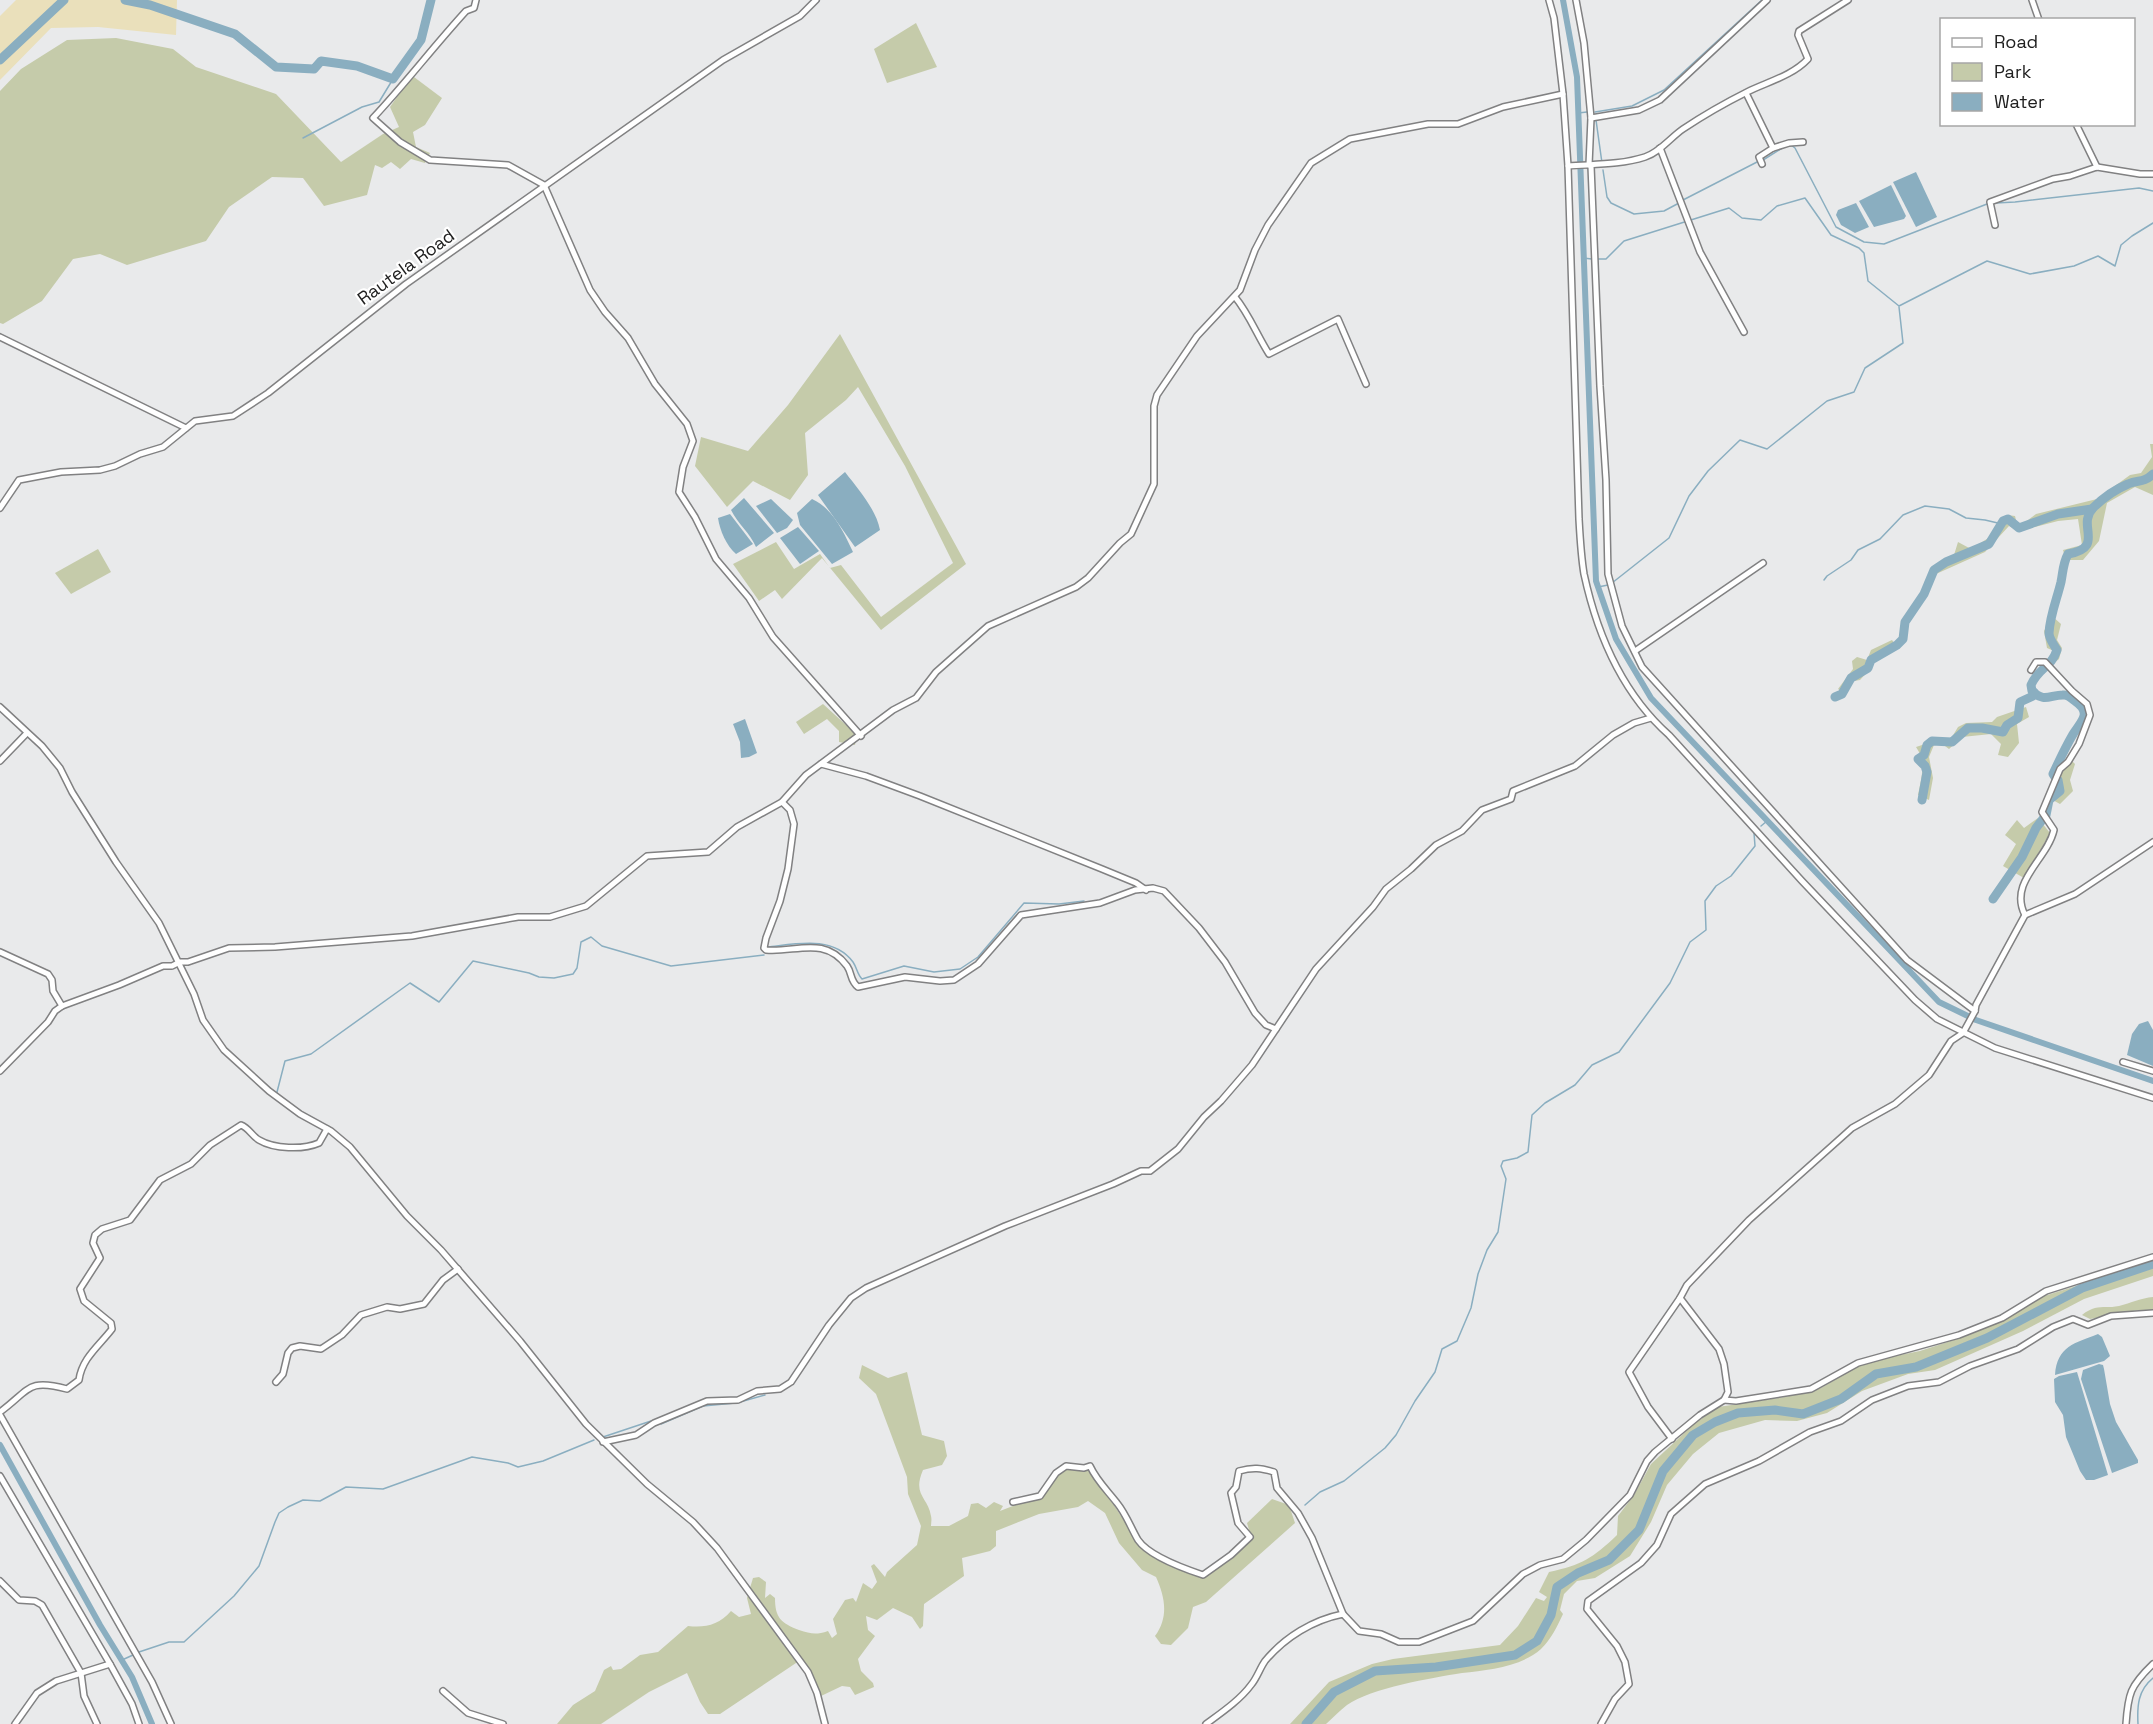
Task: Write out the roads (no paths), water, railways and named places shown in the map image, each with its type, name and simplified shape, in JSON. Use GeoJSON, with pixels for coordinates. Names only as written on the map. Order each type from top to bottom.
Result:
{"type":"FeatureCollection","features":[{"type":"Feature","properties":{"kind":"street"},"geometry":{"type":"LineString","coordinates":[[476,0],[474,8],[466,10],[398,92],[373,118],[400,142],[430,160],[508,165],[544,185],[590,290],[605,312],[628,338],[655,384],[687,424],[693,441],[683,467],[679,492],[712,551],[750,598],[773,637],[861,735]]}},
{"type":"Feature","properties":{"kind":"street","name":"Rautela Road"},"geometry":{"type":"LineString","coordinates":[[0,508],[19,480],[61,472],[100,470],[115,466],[140,454],[163,447],[195,421],[233,416],[244,410],[406,284],[544,185],[723,60],[800,16],[816,0]]}},
{"type":"Feature","properties":{"kind":"street"},"geometry":{"type":"LineString","coordinates":[[1549,0],[1554,18],[1571,166],[1579,519],[1584,572],[1596,621],[1613,661],[1651,718],[1915,1000],[1937,1019],[1965,1030],[1995,1048],[2153,1098]]}},
{"type":"Feature","properties":{"kind":"street"},"geometry":{"type":"LineString","coordinates":[[1576,0],[1584,42],[1592,118],[1588,166],[1606,480],[1608,574],[1622,626],[1642,667],[1907,960],[1974,1014]]}},
{"type":"Feature","properties":{"kind":"street"},"geometry":{"type":"LineString","coordinates":[[1592,118],[1639,110],[1660,100],[1767,0]]}},
{"type":"Feature","properties":{"kind":"street"},"geometry":{"type":"LineString","coordinates":[[1571,166],[1588,166],[1645,157],[1685,128],[1746,93],[1800,67],[1808,59],[1798,36],[1799,31],[1848,0]]}},
{"type":"Feature","properties":{"kind":"street"},"geometry":{"type":"LineString","coordinates":[[2032,0],[2038,18]]}},
{"type":"Feature","properties":{"kind":"street"},"geometry":{"type":"LineString","coordinates":[[1746,93],[1773,148]]}},
{"type":"Feature","properties":{"kind":"street"},"geometry":{"type":"LineString","coordinates":[[0,1071],[14,1059],[48,1022],[55,1011],[62,1006],[163,966],[188,962],[229,948],[274,947],[412,936],[518,917],[550,917],[586,906],[647,856],[708,852],[737,827],[782,802],[806,775],[893,710],[916,698],[936,672],[988,626],[1076,587],[1088,578],[1131,534],[1154,484],[1154,406],[1157,395],[1197,336],[1240,291],[1255,250],[1268,225],[1311,163],[1350,139],[1428,124],[1458,124],[1503,107],[1563,94]]}},
{"type":"Feature","properties":{"kind":"street"},"geometry":{"type":"LineString","coordinates":[[2077,126],[2097,167]]}},
{"type":"Feature","properties":{"kind":"street"},"geometry":{"type":"LineString","coordinates":[[1762,164],[1759,157],[1773,148],[1803,142]]}},
{"type":"Feature","properties":{"kind":"street"},"geometry":{"type":"LineString","coordinates":[[1660,148],[1700,252],[1744,332]]}},
{"type":"Feature","properties":{"kind":"street"},"geometry":{"type":"LineString","coordinates":[[1995,225],[1990,202],[2053,179],[2097,167],[2153,174]]}},
{"type":"Feature","properties":{"kind":"street"},"geometry":{"type":"LineString","coordinates":[[1235,297],[1246,311],[1269,354],[1338,319],[1366,384]]}},
{"type":"Feature","properties":{"kind":"street"},"geometry":{"type":"LineString","coordinates":[[0,337],[186,428]]}},
{"type":"Feature","properties":{"kind":"street"},"geometry":{"type":"LineString","coordinates":[[1635,651],[1763,562]]}},
{"type":"Feature","properties":{"kind":"street"},"geometry":{"type":"LineString","coordinates":[[2025,915],[2020,893],[2053,834],[2053,827],[2044,817],[2048,794],[2060,770],[2079,744],[2090,715],[2087,704],[2046,663],[2041,660],[2036,662],[2031,670]]}},
{"type":"Feature","properties":{"kind":"street"},"geometry":{"type":"LineString","coordinates":[[0,707],[42,746],[60,768],[72,792],[116,862],[159,923],[180,962],[203,1020],[224,1050],[269,1091],[350,1147],[407,1216],[458,1269],[520,1341],[603,1442],[647,1484],[693,1522],[717,1548],[808,1672],[817,1693],[825,1724]]}},
{"type":"Feature","properties":{"kind":"street"},"geometry":{"type":"LineString","coordinates":[[603,1442],[636,1435],[654,1423],[707,1401],[738,1400],[757,1391],[780,1389],[791,1382],[851,1298],[866,1288],[1005,1226],[1141,1171],[1150,1171],[1178,1149],[1252,1065],[1316,969],[1373,908],[1386,889],[1436,845],[1462,831],[1482,810],[1511,799],[1513,791],[1575,766],[1613,735],[1634,723],[1651,718]]}},
{"type":"Feature","properties":{"kind":"street"},"geometry":{"type":"LineString","coordinates":[[0,761],[27,733]]}},
{"type":"Feature","properties":{"kind":"street"},"geometry":{"type":"LineString","coordinates":[[821,764],[866,776],[920,796],[1136,883],[1146,890]]}},
{"type":"Feature","properties":{"kind":"street"},"geometry":{"type":"LineString","coordinates":[[782,802],[790,810],[794,824],[789,869],[766,938],[764,948],[766,951],[816,947],[832,953],[847,966],[852,983],[858,987],[905,977],[940,981],[954,980],[978,964],[1021,915],[1100,903],[1135,890],[1153,888],[1164,891],[1177,903],[1226,962],[1256,1013],[1266,1025],[1276,1029]]}},
{"type":"Feature","properties":{"kind":"street"},"geometry":{"type":"LineString","coordinates":[[1672,1439],[1648,1407],[1629,1372],[1687,1285],[1749,1220],[1852,1128],[1895,1104],[1929,1075],[1951,1041],[1965,1030],[1976,1005],[2025,915],[2075,894],[2153,842]]}},
{"type":"Feature","properties":{"kind":"street"},"geometry":{"type":"LineString","coordinates":[[0,952],[48,974],[52,980],[53,991],[62,1006]]}},
{"type":"Feature","properties":{"kind":"street"},"geometry":{"type":"LineString","coordinates":[[2123,1062],[2153,1071]]}},
{"type":"Feature","properties":{"kind":"street"},"geometry":{"type":"LineString","coordinates":[[171,1724],[152,1682],[0,1414],[27,1390],[35,1386],[46,1383],[67,1389],[79,1380],[81,1368],[89,1354],[112,1329],[111,1323],[84,1301],[80,1289],[100,1258],[93,1243],[95,1234],[102,1229],[130,1220],[160,1180],[190,1164],[210,1145],[241,1125],[247,1128],[256,1139],[268,1145],[298,1147],[319,1143],[327,1129]]}},
{"type":"Feature","properties":{"kind":"street"},"geometry":{"type":"LineString","coordinates":[[1724,1400],[1736,1401],[1811,1389],[1858,1363],[1959,1335],[2002,1318],[2046,1291],[2153,1257]]}},
{"type":"Feature","properties":{"kind":"street"},"geometry":{"type":"LineString","coordinates":[[276,1382],[283,1374],[288,1353],[292,1348],[300,1346],[321,1349],[342,1335],[361,1316],[387,1307],[400,1310],[424,1304],[443,1280],[458,1269]]}},
{"type":"Feature","properties":{"kind":"street"},"geometry":{"type":"LineString","coordinates":[[1013,1502],[1040,1496],[1056,1473],[1066,1466],[1084,1468],[1090,1466],[1095,1477],[1119,1504],[1144,1546],[1188,1570],[1203,1575],[1251,1537],[1238,1522],[1231,1493],[1236,1487],[1239,1471],[1254,1467],[1274,1472],[1277,1488],[1298,1513],[1312,1538],[1342,1614],[1359,1631],[1381,1634],[1399,1642],[1419,1642],[1473,1621],[1523,1574],[1540,1565],[1563,1559],[1586,1540],[1630,1495],[1647,1461],[1700,1415],[1724,1400],[1728,1392],[1724,1364],[1719,1349],[1680,1298]]}},
{"type":"Feature","properties":{"kind":"street"},"geometry":{"type":"LineString","coordinates":[[1601,1724],[1615,1699],[1629,1684],[1625,1662],[1617,1646],[1587,1609],[1588,1601],[1641,1563],[1657,1545],[1671,1514],[1705,1484],[1759,1461],[1810,1432],[1840,1421],[1872,1400],[1908,1386],[1939,1382],[1970,1366],[2018,1349],[2053,1327],[2073,1319],[2088,1325],[2111,1316],[2153,1312]]}},
{"type":"Feature","properties":{"kind":"street"},"geometry":{"type":"LineString","coordinates":[[0,1476],[110,1664],[140,1724]]}},
{"type":"Feature","properties":{"kind":"street"},"geometry":{"type":"LineString","coordinates":[[0,1581],[19,1600],[35,1601],[42,1605],[81,1673],[84,1696],[97,1724]]}},
{"type":"Feature","properties":{"kind":"street"},"geometry":{"type":"LineString","coordinates":[[1206,1724],[1251,1685],[1265,1661],[1303,1628],[1323,1618],[1342,1614]]}},
{"type":"Feature","properties":{"kind":"street"},"geometry":{"type":"LineString","coordinates":[[15,1724],[38,1693],[56,1681],[110,1664]]}},
{"type":"Feature","properties":{"kind":"street"},"geometry":{"type":"LineString","coordinates":[[2126,1724],[2127,1696],[2153,1664]]}},
{"type":"Feature","properties":{"kind":"street"},"geometry":{"type":"LineString","coordinates":[[443,1691],[468,1713],[503,1724]]}},
{"type":"Feature","properties":{"kind":"water"},"geometry":{"type":"Polygon","coordinates":[[[1916,172],[1937,217],[1916,227],[1893,182],[1916,172]]]}},
{"type":"Feature","properties":{"kind":"water"},"geometry":{"type":"Polygon","coordinates":[[[1891,185],[1906,216],[1904,219],[1874,227],[1859,201],[1891,185]]]}},
{"type":"Feature","properties":{"kind":"water"},"geometry":{"type":"Polygon","coordinates":[[[1856,203],[1869,227],[1855,233],[1841,225],[1836,215],[1838,210],[1856,203]]]}},
{"type":"Feature","properties":{"kind":"water"},"geometry":{"type":"Polygon","coordinates":[[[845,472],[871,507],[880,530],[855,547],[818,495],[845,472]]]}},
{"type":"Feature","properties":{"kind":"water"},"geometry":{"type":"Polygon","coordinates":[[[744,498],[774,533],[756,547],[731,510],[744,498]]]}},
{"type":"Feature","properties":{"kind":"water"},"geometry":{"type":"Polygon","coordinates":[[[771,499],[793,520],[787,528],[777,533],[756,506],[771,499]]]}},
{"type":"Feature","properties":{"kind":"water"},"geometry":{"type":"Polygon","coordinates":[[[812,499],[832,515],[853,552],[832,564],[800,525],[797,513],[812,499]]]}},
{"type":"Feature","properties":{"kind":"water"},"geometry":{"type":"Polygon","coordinates":[[[730,514],[753,544],[736,554],[724,538],[718,518],[730,514]]]}},
{"type":"Feature","properties":{"kind":"water"},"geometry":{"type":"Polygon","coordinates":[[[798,527],[819,551],[800,564],[780,538],[798,527]]]}},
{"type":"Feature","properties":{"kind":"water"},"geometry":{"type":"Polygon","coordinates":[[[745,719],[757,753],[741,758],[740,742],[733,724],[745,719]]]}},
{"type":"Feature","properties":{"kind":"water"},"geometry":{"type":"Polygon","coordinates":[[[2148,1021],[2153,1030],[2153,1066],[2127,1055],[2132,1034],[2139,1024],[2148,1021]]]}},
{"type":"Feature","properties":{"kind":"water"},"geometry":{"type":"Polygon","coordinates":[[[2098,1334],[2102,1337],[2110,1356],[2104,1361],[2055,1375],[2056,1365],[2063,1352],[2075,1343],[2098,1334]]]}},
{"type":"Feature","properties":{"kind":"water"},"geometry":{"type":"Polygon","coordinates":[[[2099,1364],[2103,1365],[2110,1404],[2116,1422],[2138,1460],[2138,1463],[2112,1473],[2081,1379],[2083,1370],[2099,1364]]]}},
{"type":"Feature","properties":{"kind":"water"},"geometry":{"type":"Polygon","coordinates":[[[2077,1372],[2108,1475],[2094,1480],[2086,1480],[2080,1471],[2066,1437],[2063,1415],[2055,1402],[2054,1379],[2077,1372]]]}},
{"type":"Feature","properties":{"kind":"waterway"},"geometry":{"type":"LineString","coordinates":[[0,60],[64,0]]}},
{"type":"Feature","properties":{"kind":"waterway"},"geometry":{"type":"LineString","coordinates":[[125,0],[150,5],[235,34],[276,67],[314,69],[321,61],[357,66],[393,79],[421,40],[431,0]]}},
{"type":"Feature","properties":{"kind":"waterway"},"geometry":{"type":"LineString","coordinates":[[1563,0],[1577,77],[1596,581],[1616,639],[1651,698],[1939,1002],[1976,1020],[2153,1081]]}},
{"type":"Feature","properties":{"kind":"waterway"},"geometry":{"type":"LineString","coordinates":[[1595,112],[1632,106],[1664,90],[1762,0]]}},
{"type":"Feature","properties":{"kind":"waterway"},"geometry":{"type":"LineString","coordinates":[[303,138],[362,107],[379,102],[393,79]]}},
{"type":"Feature","properties":{"kind":"waterway"},"geometry":{"type":"LineString","coordinates":[[1578,113],[1587,112]]}},
{"type":"Feature","properties":{"kind":"waterway"},"geometry":{"type":"LineString","coordinates":[[1596,120],[1602,163]]}},
{"type":"Feature","properties":{"kind":"waterway"},"geometry":{"type":"LineString","coordinates":[[1791,145],[1795,148],[1836,227],[1864,242],[1884,244],[1987,204]]}},
{"type":"Feature","properties":{"kind":"waterway"},"geometry":{"type":"LineString","coordinates":[[1763,160],[1784,147]]}},
{"type":"Feature","properties":{"kind":"waterway"},"geometry":{"type":"LineString","coordinates":[[1683,200],[1759,161]]}},
{"type":"Feature","properties":{"kind":"waterway"},"geometry":{"type":"LineString","coordinates":[[1603,170],[1607,197],[1611,203],[1634,214],[1664,211],[1679,203]]}},
{"type":"Feature","properties":{"kind":"waterway"},"geometry":{"type":"LineString","coordinates":[[1996,203],[2139,188],[2153,191]]}},
{"type":"Feature","properties":{"kind":"waterway"},"geometry":{"type":"LineString","coordinates":[[1597,259],[1606,259],[1624,241],[1729,208],[1742,218],[1761,220],[1777,206],[1805,198],[1831,235],[1859,248],[1864,253],[1868,281],[1899,306],[1987,261],[2030,274],[2074,266],[2098,256],[2115,266],[2121,245],[2153,223]]}},
{"type":"Feature","properties":{"kind":"waterway"},"geometry":{"type":"LineString","coordinates":[[1583,258],[1592,259]]}},
{"type":"Feature","properties":{"kind":"waterway"},"geometry":{"type":"LineString","coordinates":[[1612,583],[1669,538],[1689,496],[1708,471],[1740,440],[1767,449],[1827,401],[1854,392],[1865,368],[1903,343],[1899,307]]}},
{"type":"Feature","properties":{"kind":"waterway"},"geometry":{"type":"LineString","coordinates":[[2055,777],[2053,774],[2083,719],[2084,710],[2066,695],[2040,697],[2032,691],[2031,685],[2038,674],[2052,661],[2057,650],[2049,633],[2065,561],[2068,554],[2086,546],[2087,522],[2093,508],[2119,489],[2153,474]]}},
{"type":"Feature","properties":{"kind":"waterway"},"geometry":{"type":"LineString","coordinates":[[1824,580],[1851,560],[1858,550],[1880,539],[1903,515],[1925,506],[1949,509],[1966,518],[2002,524]]}},
{"type":"Feature","properties":{"kind":"waterway"},"geometry":{"type":"LineString","coordinates":[[1835,697],[1842,694],[1851,678],[1868,668],[1871,660],[1903,639],[1905,622],[1924,594],[1934,570],[1946,562],[1989,544],[2003,521],[2008,519],[2019,528],[2058,514],[2092,509]]}},
{"type":"Feature","properties":{"kind":"waterway"},"geometry":{"type":"LineString","coordinates":[[1598,587],[1608,585]]}},
{"type":"Feature","properties":{"kind":"waterway"},"geometry":{"type":"LineString","coordinates":[[1922,800],[1927,772],[1918,759],[1924,755],[1927,745],[1932,741],[1952,742],[1968,728],[2003,732],[2007,725],[2018,718],[2020,702],[2033,696],[2034,692]]}},
{"type":"Feature","properties":{"kind":"waterway"},"geometry":{"type":"LineString","coordinates":[[1993,899],[2022,857],[2036,828],[2046,815],[2049,800],[2060,791],[2058,780]]}},
{"type":"Feature","properties":{"kind":"waterway"},"geometry":{"type":"LineString","coordinates":[[1761,826],[1767,821]]}},
{"type":"Feature","properties":{"kind":"waterway"},"geometry":{"type":"LineString","coordinates":[[1305,1505],[1320,1492],[1344,1481],[1385,1448],[1396,1435],[1435,1372],[1442,1349],[1457,1341],[1471,1308],[1478,1274],[1487,1250],[1498,1232],[1506,1179],[1501,1166],[1503,1161],[1517,1158],[1528,1152],[1532,1115],[1545,1103],[1575,1085],[1592,1065],[1619,1052],[1670,983],[1690,942],[1706,930],[1705,901],[1716,886],[1731,876],[1755,846],[1754,833]]}},
{"type":"Feature","properties":{"kind":"waterway"},"geometry":{"type":"LineString","coordinates":[[767,947],[813,943],[835,948],[845,953],[853,962],[862,979],[904,966],[934,972],[960,969],[978,957],[1024,903],[1059,904],[1084,901]]}},
{"type":"Feature","properties":{"kind":"waterway"},"geometry":{"type":"LineString","coordinates":[[277,1092],[285,1061],[311,1054],[410,983],[439,1002],[473,961],[539,977],[554,978],[573,974],[577,968],[581,942],[591,937],[602,946],[671,966],[764,955]]}},
{"type":"Feature","properties":{"kind":"waterway"},"geometry":{"type":"LineString","coordinates":[[1306,1724],[1334,1692],[1375,1671],[1436,1667],[1515,1655],[1537,1641],[1551,1615],[1557,1587],[1578,1573],[1609,1560],[1639,1530],[1663,1471],[1693,1435],[1715,1422],[1738,1413],[1775,1410],[1803,1414],[1841,1399],[1876,1374],[1916,1367],[1987,1338],[2082,1288],[2153,1264]]}},
{"type":"Feature","properties":{"kind":"waterway"},"geometry":{"type":"LineString","coordinates":[[740,1402],[765,1395]]}},
{"type":"Feature","properties":{"kind":"waterway"},"geometry":{"type":"LineString","coordinates":[[661,1424],[703,1406],[735,1403]]}},
{"type":"Feature","properties":{"kind":"waterway"},"geometry":{"type":"LineString","coordinates":[[603,1437],[651,1421]]}},
{"type":"Feature","properties":{"kind":"waterway"},"geometry":{"type":"LineString","coordinates":[[139,1652],[169,1642],[184,1642],[234,1596],[259,1566],[279,1513],[303,1500],[320,1501],[346,1487],[383,1489],[472,1457],[518,1467],[543,1461],[594,1440]]}},
{"type":"Feature","properties":{"kind":"waterway"},"geometry":{"type":"LineString","coordinates":[[0,1445],[100,1625],[132,1677],[152,1724]]}},
{"type":"Feature","properties":{"kind":"waterway"},"geometry":{"type":"LineString","coordinates":[[122,1660],[133,1655]]}},
{"type":"Feature","properties":{"kind":"waterway"},"geometry":{"type":"LineString","coordinates":[[2138,1724],[2141,1693],[2153,1678]]}}]}
